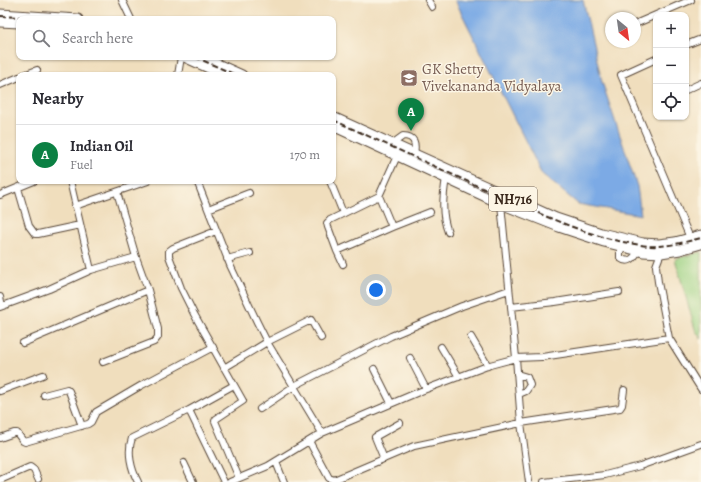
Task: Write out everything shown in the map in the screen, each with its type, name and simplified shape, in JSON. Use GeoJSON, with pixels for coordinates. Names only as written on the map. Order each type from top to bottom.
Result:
{"type":"FeatureCollection","features":[{"type":"Feature","properties":{"kind":"highway"},"geometry":{"type":"LineString","coordinates":[[0,14],[31,16]]}},
{"type":"Feature","properties":{"kind":"highway"},"geometry":{"type":"LineString","coordinates":[[0,22],[16,23]]}},
{"type":"Feature","properties":{"kind":"highway"},"geometry":{"type":"LineString","coordinates":[[190,60],[217,72]]}},
{"type":"Feature","properties":{"kind":"highway"},"geometry":{"type":"LineString","coordinates":[[209,60],[235,72]]}},
{"type":"Feature","properties":{"kind":"highway","name":"NH716"},"geometry":{"type":"LineString","coordinates":[[336,118],[414,154],[559,228],[638,251],[661,253],[680,250],[701,244]]}},
{"type":"Feature","properties":{"kind":"highway","name":"NH716"},"geometry":{"type":"LineString","coordinates":[[336,127],[446,178],[601,233],[643,244],[675,242],[701,235]]}},
{"type":"Feature","properties":{"kind":"street"},"geometry":{"type":"LineString","coordinates":[[122,0],[130,16]]}},
{"type":"Feature","properties":{"kind":"street"},"geometry":{"type":"LineString","coordinates":[[428,0],[432,7]]}},
{"type":"Feature","properties":{"kind":"street"},"geometry":{"type":"LineString","coordinates":[[663,12],[691,0]]}},
{"type":"Feature","properties":{"kind":"street"},"geometry":{"type":"LineString","coordinates":[[641,21],[653,16]]}},
{"type":"Feature","properties":{"kind":"street"},"geometry":{"type":"LineString","coordinates":[[689,45],[701,39]]}},
{"type":"Feature","properties":{"kind":"street"},"geometry":{"type":"LineString","coordinates":[[179,72],[182,60]]}},
{"type":"Feature","properties":{"kind":"street"},"geometry":{"type":"LineString","coordinates":[[653,60],[621,75],[690,238]]}},
{"type":"Feature","properties":{"kind":"street"},"geometry":{"type":"LineString","coordinates":[[32,72],[37,70]]}},
{"type":"Feature","properties":{"kind":"street"},"geometry":{"type":"LineString","coordinates":[[0,85],[16,78]]}},
{"type":"Feature","properties":{"kind":"street"},"geometry":{"type":"LineString","coordinates":[[689,89],[701,83]]}},
{"type":"Feature","properties":{"kind":"street"},"geometry":{"type":"LineString","coordinates":[[392,144],[403,136],[410,137],[416,144],[414,154]]}},
{"type":"Feature","properties":{"kind":"street"},"geometry":{"type":"LineString","coordinates":[[343,264],[327,223],[343,213],[379,196],[397,156]]}},
{"type":"Feature","properties":{"kind":"street"},"geometry":{"type":"LineString","coordinates":[[446,178],[443,206],[444,223],[448,232]]}},
{"type":"Feature","properties":{"kind":"street"},"geometry":{"type":"LineString","coordinates":[[0,195],[27,184]]}},
{"type":"Feature","properties":{"kind":"street"},"geometry":{"type":"LineString","coordinates":[[71,184],[91,270]]}},
{"type":"Feature","properties":{"kind":"street"},"geometry":{"type":"LineString","coordinates":[[75,206],[140,184]]}},
{"type":"Feature","properties":{"kind":"street"},"geometry":{"type":"LineString","coordinates":[[198,184],[227,259],[267,342],[322,433]]}},
{"type":"Feature","properties":{"kind":"street"},"geometry":{"type":"LineString","coordinates":[[331,184],[343,213]]}},
{"type":"Feature","properties":{"kind":"street"},"geometry":{"type":"LineString","coordinates":[[18,188],[29,226],[35,234],[80,225]]}},
{"type":"Feature","properties":{"kind":"street"},"geometry":{"type":"LineString","coordinates":[[103,362],[154,342],[158,336],[158,329],[148,290],[136,257],[117,192]]}},
{"type":"Feature","properties":{"kind":"street"},"geometry":{"type":"LineString","coordinates":[[208,209],[249,193]]}},
{"type":"Feature","properties":{"kind":"street"},"geometry":{"type":"LineString","coordinates":[[379,196],[392,227]]}},
{"type":"Feature","properties":{"kind":"street"},"geometry":{"type":"LineString","coordinates":[[502,199],[521,423],[529,482]]}},
{"type":"Feature","properties":{"kind":"street"},"geometry":{"type":"LineString","coordinates":[[337,251],[430,212]]}},
{"type":"Feature","properties":{"kind":"street"},"geometry":{"type":"LineString","coordinates":[[216,230],[173,248],[170,251],[169,256],[181,288],[194,314],[214,347],[243,401],[215,421],[239,478]]}},
{"type":"Feature","properties":{"kind":"street"},"geometry":{"type":"LineString","coordinates":[[664,243],[656,266],[669,338],[701,389]]}},
{"type":"Feature","properties":{"kind":"street"},"geometry":{"type":"LineString","coordinates":[[227,259],[250,253]]}},
{"type":"Feature","properties":{"kind":"street"},"geometry":{"type":"LineString","coordinates":[[0,297],[1,306],[48,289],[91,270],[136,257]]}},
{"type":"Feature","properties":{"kind":"street"},"geometry":{"type":"LineString","coordinates":[[23,343],[148,290]]}},
{"type":"Feature","properties":{"kind":"street"},"geometry":{"type":"LineString","coordinates":[[260,409],[294,386],[391,336],[455,309],[509,290]]}},
{"type":"Feature","properties":{"kind":"street"},"geometry":{"type":"LineString","coordinates":[[511,307],[556,302],[619,292]]}},
{"type":"Feature","properties":{"kind":"street"},"geometry":{"type":"LineString","coordinates":[[224,368],[267,342],[312,320],[321,338]]}},
{"type":"Feature","properties":{"kind":"street"},"geometry":{"type":"LineString","coordinates":[[471,337],[488,366]]}},
{"type":"Feature","properties":{"kind":"street"},"geometry":{"type":"LineString","coordinates":[[230,482],[276,462],[322,433],[391,403],[488,366],[516,358],[542,357],[669,338]]}},
{"type":"Feature","properties":{"kind":"street"},"geometry":{"type":"LineString","coordinates":[[0,438],[17,433],[25,442],[82,426],[91,422],[96,412],[142,385],[214,347]]}},
{"type":"Feature","properties":{"kind":"street"},"geometry":{"type":"LineString","coordinates":[[441,347],[459,377]]}},
{"type":"Feature","properties":{"kind":"street"},"geometry":{"type":"LineString","coordinates":[[410,358],[426,389]]}},
{"type":"Feature","properties":{"kind":"street"},"geometry":{"type":"LineString","coordinates":[[374,369],[391,403]]}},
{"type":"Feature","properties":{"kind":"street"},"geometry":{"type":"LineString","coordinates":[[517,374],[526,377],[530,385],[526,391],[519,394]]}},
{"type":"Feature","properties":{"kind":"street"},"geometry":{"type":"LineString","coordinates":[[0,391],[43,375]]}},
{"type":"Feature","properties":{"kind":"street"},"geometry":{"type":"LineString","coordinates":[[138,482],[131,466],[132,438],[189,410],[234,385]]}},
{"type":"Feature","properties":{"kind":"street"},"geometry":{"type":"LineString","coordinates":[[44,396],[67,389],[70,391],[82,426]]}},
{"type":"Feature","properties":{"kind":"street"},"geometry":{"type":"LineString","coordinates":[[309,440],[331,481],[414,446],[521,423],[620,408],[622,405],[624,390]]}},
{"type":"Feature","properties":{"kind":"street"},"geometry":{"type":"LineString","coordinates":[[189,410],[224,482]]}},
{"type":"Feature","properties":{"kind":"street"},"geometry":{"type":"LineString","coordinates":[[384,459],[375,436],[400,423]]}},
{"type":"Feature","properties":{"kind":"street"},"geometry":{"type":"LineString","coordinates":[[544,482],[605,475],[640,466],[701,444]]}},
{"type":"Feature","properties":{"kind":"street"},"geometry":{"type":"LineString","coordinates":[[276,462],[284,482]]}},
{"type":"Feature","properties":{"kind":"street"},"geometry":{"type":"LineString","coordinates":[[184,464],[193,482]]}},
{"type":"Feature","properties":{"kind":"street"},"geometry":{"type":"LineString","coordinates":[[0,480],[30,467],[34,470],[38,478]]}},
{"type":"Feature","properties":{"kind":"green space"},"geometry":{"type":"Polygon","coordinates":[[[701,252],[701,339],[695,329],[675,259],[701,252]]]}},
{"type":"Feature","properties":{"kind":"water"},"geometry":{"type":"Polygon","coordinates":[[[455,0],[583,0],[602,82],[637,186],[641,215],[578,204],[542,174],[455,0]]]}},
{"type":"Feature","properties":{"kind":"railway"},"geometry":{"type":"LineString","coordinates":[[0,16],[16,17]]}},
{"type":"Feature","properties":{"kind":"railway"},"geometry":{"type":"LineString","coordinates":[[202,60],[229,72]]}},
{"type":"Feature","properties":{"kind":"railway"},"geometry":{"type":"LineString","coordinates":[[336,121],[531,210],[589,233],[609,239],[650,246],[683,243],[701,238]]}},
{"type":"Feature","properties":{"kind":"place","name":"GK Shetty Vivekananda Vidyalaya"},"geometry":{"type":"Point","coordinates":[409,78]}},
{"type":"Feature","properties":{"kind":"place","name":"Indian Oil"},"geometry":{"type":"Point","coordinates":[411,131]}}]}
